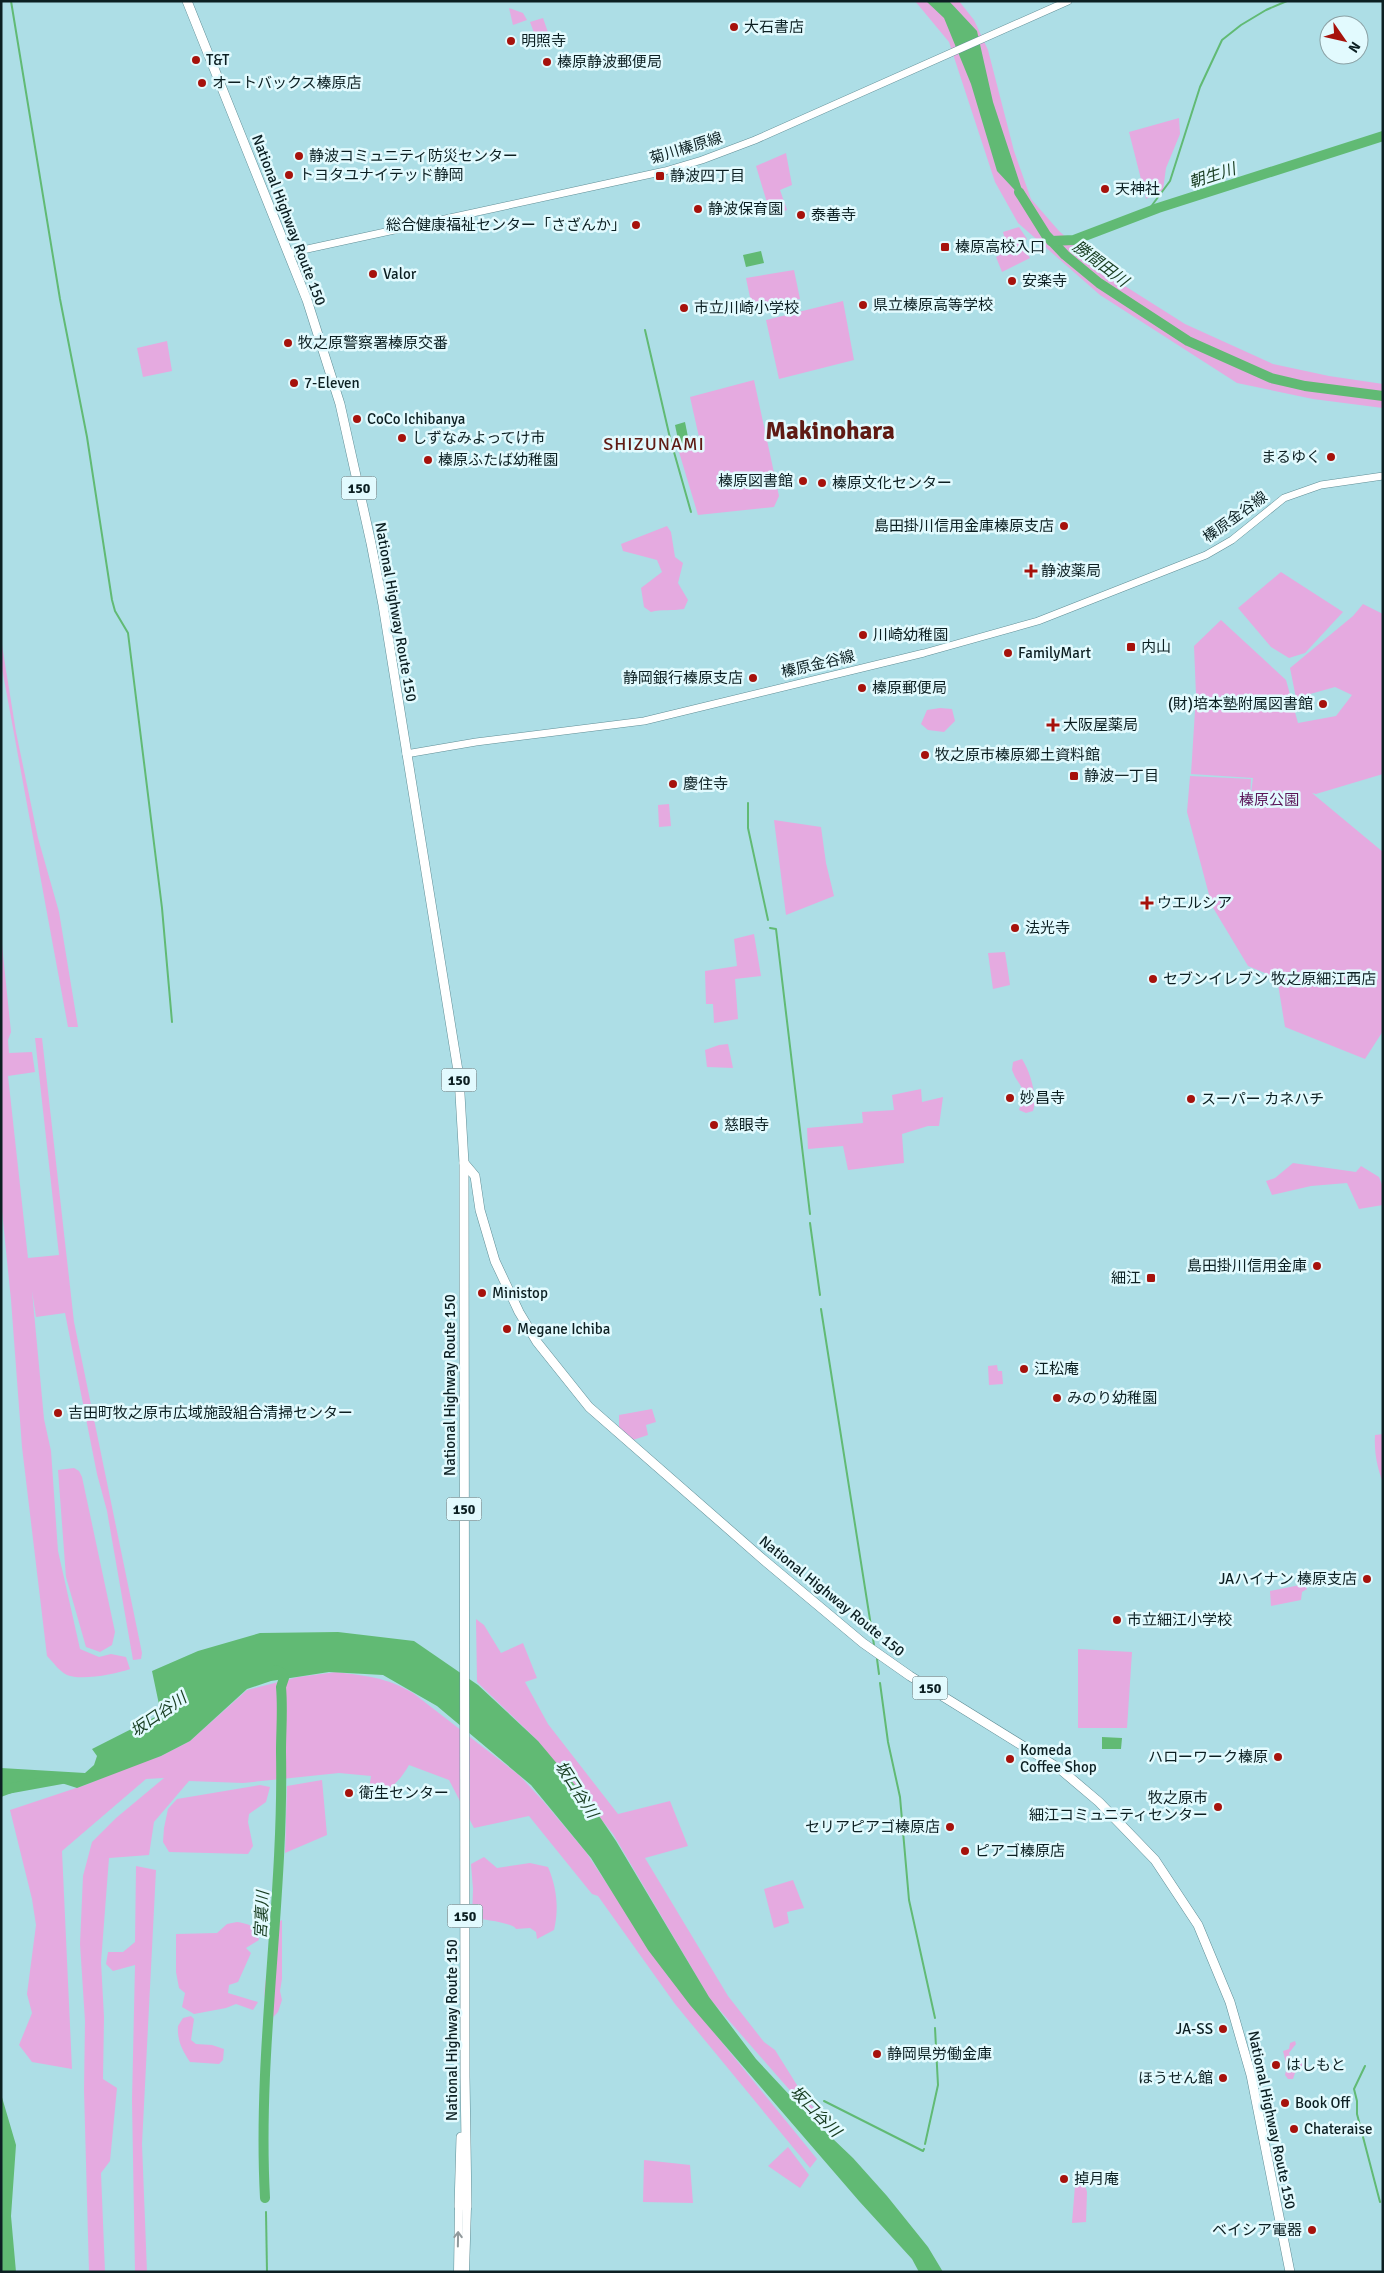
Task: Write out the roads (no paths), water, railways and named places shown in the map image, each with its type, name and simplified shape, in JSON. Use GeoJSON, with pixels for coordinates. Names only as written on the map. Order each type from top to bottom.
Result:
{"type":"FeatureCollection","features":[{"type":"Feature","properties":{"kind":"highway","name":"National Highway Route 150"},"geometry":{"type":"LineString","coordinates":[[187,1],[307,300],[340,404],[371,543],[458,1076],[464,1163],[463,1352],[466,1665],[463,2207]]}},
{"type":"Feature","properties":{"kind":"highway","name":"National Highway Route 150"},"geometry":{"type":"LineString","coordinates":[[464,1163],[474,1176],[480,1210],[495,1261],[519,1312],[537,1342],[589,1408],[765,1561],[863,1643],[910,1676],[1060,1769],[1099,1802],[1155,1860],[1198,1925],[1230,2002],[1251,2075],[1290,2272]]}},
{"type":"Feature","properties":{"kind":"main road","name":"菊川榛原線"},"geometry":{"type":"LineString","coordinates":[[289,253],[665,171],[702,160],[755,140],[1068,1]]}},
{"type":"Feature","properties":{"kind":"main road","name":"榛原金谷線"},"geometry":{"type":"LineString","coordinates":[[406,754],[673,715],[924,654],[1002,632],[1064,612],[1206,555],[1232,540],[1284,498],[1302,490],[1321,485],[1383,476]]}},
{"type":"Feature","properties":{"kind":"main road"},"geometry":{"type":"LineString","coordinates":[[458,2272],[463,2207]]}},
{"type":"Feature","properties":{"kind":"main road"},"geometry":{"type":"LineString","coordinates":[[463,2207],[465,2272]]}},
{"type":"Feature","properties":{"kind":"water"},"geometry":{"type":"Polygon","coordinates":[[[926,1],[949,1],[977,31],[993,102],[1026,202],[997,171],[971,84],[944,18],[926,1]]]}},
{"type":"Feature","properties":{"kind":"water"},"geometry":{"type":"Polygon","coordinates":[[[761,251],[764,263],[746,267],[743,255],[761,251]]]}},
{"type":"Feature","properties":{"kind":"water"},"geometry":{"type":"Polygon","coordinates":[[[685,422],[689,442],[679,444],[675,425],[685,422]]]}},
{"type":"Feature","properties":{"kind":"water"},"geometry":{"type":"Polygon","coordinates":[[[338,1632],[414,1641],[478,1685],[538,1741],[591,1804],[616,1841],[709,1997],[756,2059],[810,2117],[853,2158],[887,2196],[928,2247],[943,2272],[919,2272],[912,2259],[859,2201],[690,2005],[648,1950],[591,1858],[531,1785],[437,1706],[383,1675],[329,1672],[271,1681],[247,1689],[190,1741],[161,1756],[77,1788],[49,1779],[1,1797],[1,1768],[85,1773],[94,1765],[97,1756],[92,1749],[161,1714],[152,1671],[198,1651],[260,1633],[338,1632]]]}},
{"type":"Feature","properties":{"kind":"water"},"geometry":{"type":"Polygon","coordinates":[[[1102,1737],[1122,1738],[1121,1749],[1102,1749],[1102,1737]]]}},
{"type":"Feature","properties":{"kind":"water"},"geometry":{"type":"Polygon","coordinates":[[[1,2094],[16,2145],[11,2216],[16,2272],[1,2272],[1,2094]]]}},
{"type":"Feature","properties":{"kind":"waterway"},"geometry":{"type":"LineString","coordinates":[[11,1],[60,299],[87,437],[112,600],[115,611],[128,633],[162,908],[172,1022]]}},
{"type":"Feature","properties":{"kind":"waterway"},"geometry":{"type":"LineString","coordinates":[[1147,212],[1170,181],[1200,87],[1222,40],[1241,25],[1266,10],[1287,1]]}},
{"type":"Feature","properties":{"kind":"waterway","name":"朝生川"},"geometry":{"type":"LineString","coordinates":[[1051,241],[1074,240],[1158,208],[1383,136]]}},
{"type":"Feature","properties":{"kind":"waterway","name":"勝間田川"},"geometry":{"type":"LineString","coordinates":[[1019,192],[1046,235],[1065,255],[1099,283],[1188,341],[1271,378],[1305,386],[1383,396]]}},
{"type":"Feature","properties":{"kind":"waterway"},"geometry":{"type":"LineString","coordinates":[[645,330],[670,438],[691,512]]}},
{"type":"Feature","properties":{"kind":"waterway"},"geometry":{"type":"LineString","coordinates":[[748,803],[748,828],[768,920]]}},
{"type":"Feature","properties":{"kind":"waterway"},"geometry":{"type":"LineString","coordinates":[[770,928],[776,929],[810,1214]]}},
{"type":"Feature","properties":{"kind":"waterway"},"geometry":{"type":"LineString","coordinates":[[810,1223],[820,1295]]}},
{"type":"Feature","properties":{"kind":"waterway"},"geometry":{"type":"LineString","coordinates":[[821,1309],[874,1645]]}},
{"type":"Feature","properties":{"kind":"waterway"},"geometry":{"type":"LineString","coordinates":[[877,1659],[879,1674]]}},
{"type":"Feature","properties":{"kind":"waterway","name":"宮裏川"},"geometry":{"type":"LineString","coordinates":[[265,2198],[264,2142],[267,2031],[279,1864],[281,1687],[284,1678],[282,1673],[276,1670]]}},
{"type":"Feature","properties":{"kind":"waterway"},"geometry":{"type":"LineString","coordinates":[[880,1683],[888,1742],[900,1797],[909,1900],[935,2018]]}},
{"type":"Feature","properties":{"kind":"waterway","name":"坂口谷川"},"geometry":{"type":"LineString","coordinates":[[1,1790],[67,1778]]}},
{"type":"Feature","properties":{"kind":"waterway"},"geometry":{"type":"LineString","coordinates":[[925,2144],[938,2085],[935,2028]]}},
{"type":"Feature","properties":{"kind":"waterway"},"geometry":{"type":"LineString","coordinates":[[1365,2066],[1354,2089],[1357,2101],[1357,2114],[1380,2202]]}},
{"type":"Feature","properties":{"kind":"waterway"},"geometry":{"type":"LineString","coordinates":[[824,2101],[923,2151],[924,2149]]}},
{"type":"Feature","properties":{"kind":"waterway"},"geometry":{"type":"LineString","coordinates":[[796,2102],[810,2110]]}},
{"type":"Feature","properties":{"kind":"waterway","name":"宮裏川"},"geometry":{"type":"LineString","coordinates":[[266,2212],[267,2272]]}},
{"type":"Feature","properties":{"kind":"place","name":"大石書店"},"geometry":{"type":"Point","coordinates":[734,27]}},
{"type":"Feature","properties":{"kind":"place","name":"明照寺"},"geometry":{"type":"Point","coordinates":[511,41]}},
{"type":"Feature","properties":{"kind":"place","name":"T&T"},"geometry":{"type":"Point","coordinates":[196,60]}},
{"type":"Feature","properties":{"kind":"place","name":"榛原静波郵便局"},"geometry":{"type":"Point","coordinates":[547,62]}},
{"type":"Feature","properties":{"kind":"place","name":"オートバックス榛原店"},"geometry":{"type":"Point","coordinates":[202,83]}},
{"type":"Feature","properties":{"kind":"place","name":"静波コミュニティ防災センター"},"geometry":{"type":"Point","coordinates":[299,156]}},
{"type":"Feature","properties":{"kind":"place","name":"トヨタユナイテッド静岡"},"geometry":{"type":"Point","coordinates":[289,175]}},
{"type":"Feature","properties":{"kind":"place","name":"静波四丁目"},"geometry":{"type":"Point","coordinates":[660,176]}},
{"type":"Feature","properties":{"kind":"place","name":"天神社"},"geometry":{"type":"Point","coordinates":[1105,189]}},
{"type":"Feature","properties":{"kind":"place","name":"静波保育園"},"geometry":{"type":"Point","coordinates":[698,209]}},
{"type":"Feature","properties":{"kind":"place","name":"泰善寺"},"geometry":{"type":"Point","coordinates":[801,215]}},
{"type":"Feature","properties":{"kind":"place","name":"総合健康福祉センター「さざんか」"},"geometry":{"type":"Point","coordinates":[636,225]}},
{"type":"Feature","properties":{"kind":"place","name":"榛原高校入口"},"geometry":{"type":"Point","coordinates":[945,247]}},
{"type":"Feature","properties":{"kind":"place","name":"Valor"},"geometry":{"type":"Point","coordinates":[373,274]}},
{"type":"Feature","properties":{"kind":"place","name":"安楽寺"},"geometry":{"type":"Point","coordinates":[1012,281]}},
{"type":"Feature","properties":{"kind":"place","name":"県立榛原高等学校"},"geometry":{"type":"Point","coordinates":[863,305]}},
{"type":"Feature","properties":{"kind":"place","name":"市立川崎小学校"},"geometry":{"type":"Point","coordinates":[684,308]}},
{"type":"Feature","properties":{"kind":"place","name":"牧之原警察署榛原交番"},"geometry":{"type":"Point","coordinates":[288,343]}},
{"type":"Feature","properties":{"kind":"place","name":"7-Eleven"},"geometry":{"type":"Point","coordinates":[294,383]}},
{"type":"Feature","properties":{"kind":"place","name":"CoCo Ichibanya"},"geometry":{"type":"Point","coordinates":[357,419]}},
{"type":"Feature","properties":{"kind":"place","name":"しずなみよってけ市"},"geometry":{"type":"Point","coordinates":[402,438]}},
{"type":"Feature","properties":{"kind":"place","name":"まるゆく"},"geometry":{"type":"Point","coordinates":[1331,457]}},
{"type":"Feature","properties":{"kind":"place","name":"榛原ふたば幼稚園"},"geometry":{"type":"Point","coordinates":[428,460]}},
{"type":"Feature","properties":{"kind":"place","name":"榛原図書館"},"geometry":{"type":"Point","coordinates":[803,481]}},
{"type":"Feature","properties":{"kind":"place","name":"榛原文化センター"},"geometry":{"type":"Point","coordinates":[822,483]}},
{"type":"Feature","properties":{"kind":"place","name":"島田掛川信用金庫榛原支店"},"geometry":{"type":"Point","coordinates":[1064,526]}},
{"type":"Feature","properties":{"kind":"place","name":"静波薬局"},"geometry":{"type":"Point","coordinates":[1031,571]}},
{"type":"Feature","properties":{"kind":"place","name":"川崎幼稚園"},"geometry":{"type":"Point","coordinates":[863,635]}},
{"type":"Feature","properties":{"kind":"place","name":"内山"},"geometry":{"type":"Point","coordinates":[1131,647]}},
{"type":"Feature","properties":{"kind":"place","name":"FamilyMart"},"geometry":{"type":"Point","coordinates":[1008,653]}},
{"type":"Feature","properties":{"kind":"place","name":"静岡銀行榛原支店"},"geometry":{"type":"Point","coordinates":[753,678]}},
{"type":"Feature","properties":{"kind":"place","name":"榛原郵便局"},"geometry":{"type":"Point","coordinates":[862,688]}},
{"type":"Feature","properties":{"kind":"place","name":"(財)培本塾附属図書館"},"geometry":{"type":"Point","coordinates":[1323,704]}},
{"type":"Feature","properties":{"kind":"place","name":"大阪屋薬局"},"geometry":{"type":"Point","coordinates":[1053,725]}},
{"type":"Feature","properties":{"kind":"place","name":"牧之原市榛原郷土資料館"},"geometry":{"type":"Point","coordinates":[925,755]}},
{"type":"Feature","properties":{"kind":"place","name":"静波一丁目"},"geometry":{"type":"Point","coordinates":[1074,776]}},
{"type":"Feature","properties":{"kind":"place","name":"慶住寺"},"geometry":{"type":"Point","coordinates":[673,784]}},
{"type":"Feature","properties":{"kind":"place","name":"ウエルシア"},"geometry":{"type":"Point","coordinates":[1147,903]}},
{"type":"Feature","properties":{"kind":"place","name":"法光寺"},"geometry":{"type":"Point","coordinates":[1015,928]}},
{"type":"Feature","properties":{"kind":"place","name":"セブンイレブン 牧之原細江西店"},"geometry":{"type":"Point","coordinates":[1153,979]}},
{"type":"Feature","properties":{"kind":"place","name":"妙昌寺"},"geometry":{"type":"Point","coordinates":[1010,1098]}},
{"type":"Feature","properties":{"kind":"place","name":"スーパー カネハチ"},"geometry":{"type":"Point","coordinates":[1191,1099]}},
{"type":"Feature","properties":{"kind":"place","name":"慈眼寺"},"geometry":{"type":"Point","coordinates":[714,1125]}},
{"type":"Feature","properties":{"kind":"place","name":"島田掛川信用金庫"},"geometry":{"type":"Point","coordinates":[1317,1266]}},
{"type":"Feature","properties":{"kind":"place","name":"細江"},"geometry":{"type":"Point","coordinates":[1151,1278]}},
{"type":"Feature","properties":{"kind":"place","name":"Ministop"},"geometry":{"type":"Point","coordinates":[482,1293]}},
{"type":"Feature","properties":{"kind":"place","name":"Megane Ichiba"},"geometry":{"type":"Point","coordinates":[507,1329]}},
{"type":"Feature","properties":{"kind":"place","name":"江松庵"},"geometry":{"type":"Point","coordinates":[1024,1369]}},
{"type":"Feature","properties":{"kind":"place","name":"みのり幼稚園"},"geometry":{"type":"Point","coordinates":[1057,1398]}},
{"type":"Feature","properties":{"kind":"place","name":"吉田町牧之原市広域施設組合清掃センター"},"geometry":{"type":"Point","coordinates":[58,1413]}},
{"type":"Feature","properties":{"kind":"place","name":"JAハイナン 榛原支店"},"geometry":{"type":"Point","coordinates":[1367,1579]}},
{"type":"Feature","properties":{"kind":"place","name":"市立細江小学校"},"geometry":{"type":"Point","coordinates":[1117,1620]}},
{"type":"Feature","properties":{"kind":"place","name":"ハローワーク榛原"},"geometry":{"type":"Point","coordinates":[1278,1757]}},
{"type":"Feature","properties":{"kind":"place","name":"Komeda Coffee Shop"},"geometry":{"type":"Point","coordinates":[1010,1759]}},
{"type":"Feature","properties":{"kind":"place","name":"衛生センター"},"geometry":{"type":"Point","coordinates":[349,1793]}},
{"type":"Feature","properties":{"kind":"place","name":"牧之原市 細江コミュニティセンター"},"geometry":{"type":"Point","coordinates":[1218,1807]}},
{"type":"Feature","properties":{"kind":"place","name":"セリアピアゴ榛原店"},"geometry":{"type":"Point","coordinates":[950,1827]}},
{"type":"Feature","properties":{"kind":"place","name":"ピアゴ榛原店"},"geometry":{"type":"Point","coordinates":[965,1851]}},
{"type":"Feature","properties":{"kind":"place","name":"JA-SS"},"geometry":{"type":"Point","coordinates":[1223,2029]}},
{"type":"Feature","properties":{"kind":"place","name":"静岡県労働金庫"},"geometry":{"type":"Point","coordinates":[877,2054]}},
{"type":"Feature","properties":{"kind":"place","name":"はしもと"},"geometry":{"type":"Point","coordinates":[1276,2065]}},
{"type":"Feature","properties":{"kind":"place","name":"ほうせん館"},"geometry":{"type":"Point","coordinates":[1223,2078]}},
{"type":"Feature","properties":{"kind":"place","name":"Book Off"},"geometry":{"type":"Point","coordinates":[1285,2103]}},
{"type":"Feature","properties":{"kind":"place","name":"Chateraise"},"geometry":{"type":"Point","coordinates":[1294,2129]}},
{"type":"Feature","properties":{"kind":"place","name":"掉月庵"},"geometry":{"type":"Point","coordinates":[1064,2179]}},
{"type":"Feature","properties":{"kind":"place","name":"ベイシア電器"},"geometry":{"type":"Point","coordinates":[1312,2230]}},
{"type":"Feature","properties":{"kind":"district","name":"Makinohara"},"geometry":{"type":"Point","coordinates":[830,430]}},
{"type":"Feature","properties":{"kind":"district","name":"SHIZUNAMI"},"geometry":{"type":"Point","coordinates":[654,444]}},
{"type":"Feature","properties":{"kind":"park label","name":"榛原公園"},"geometry":{"type":"Point","coordinates":[1269,800]}}]}
